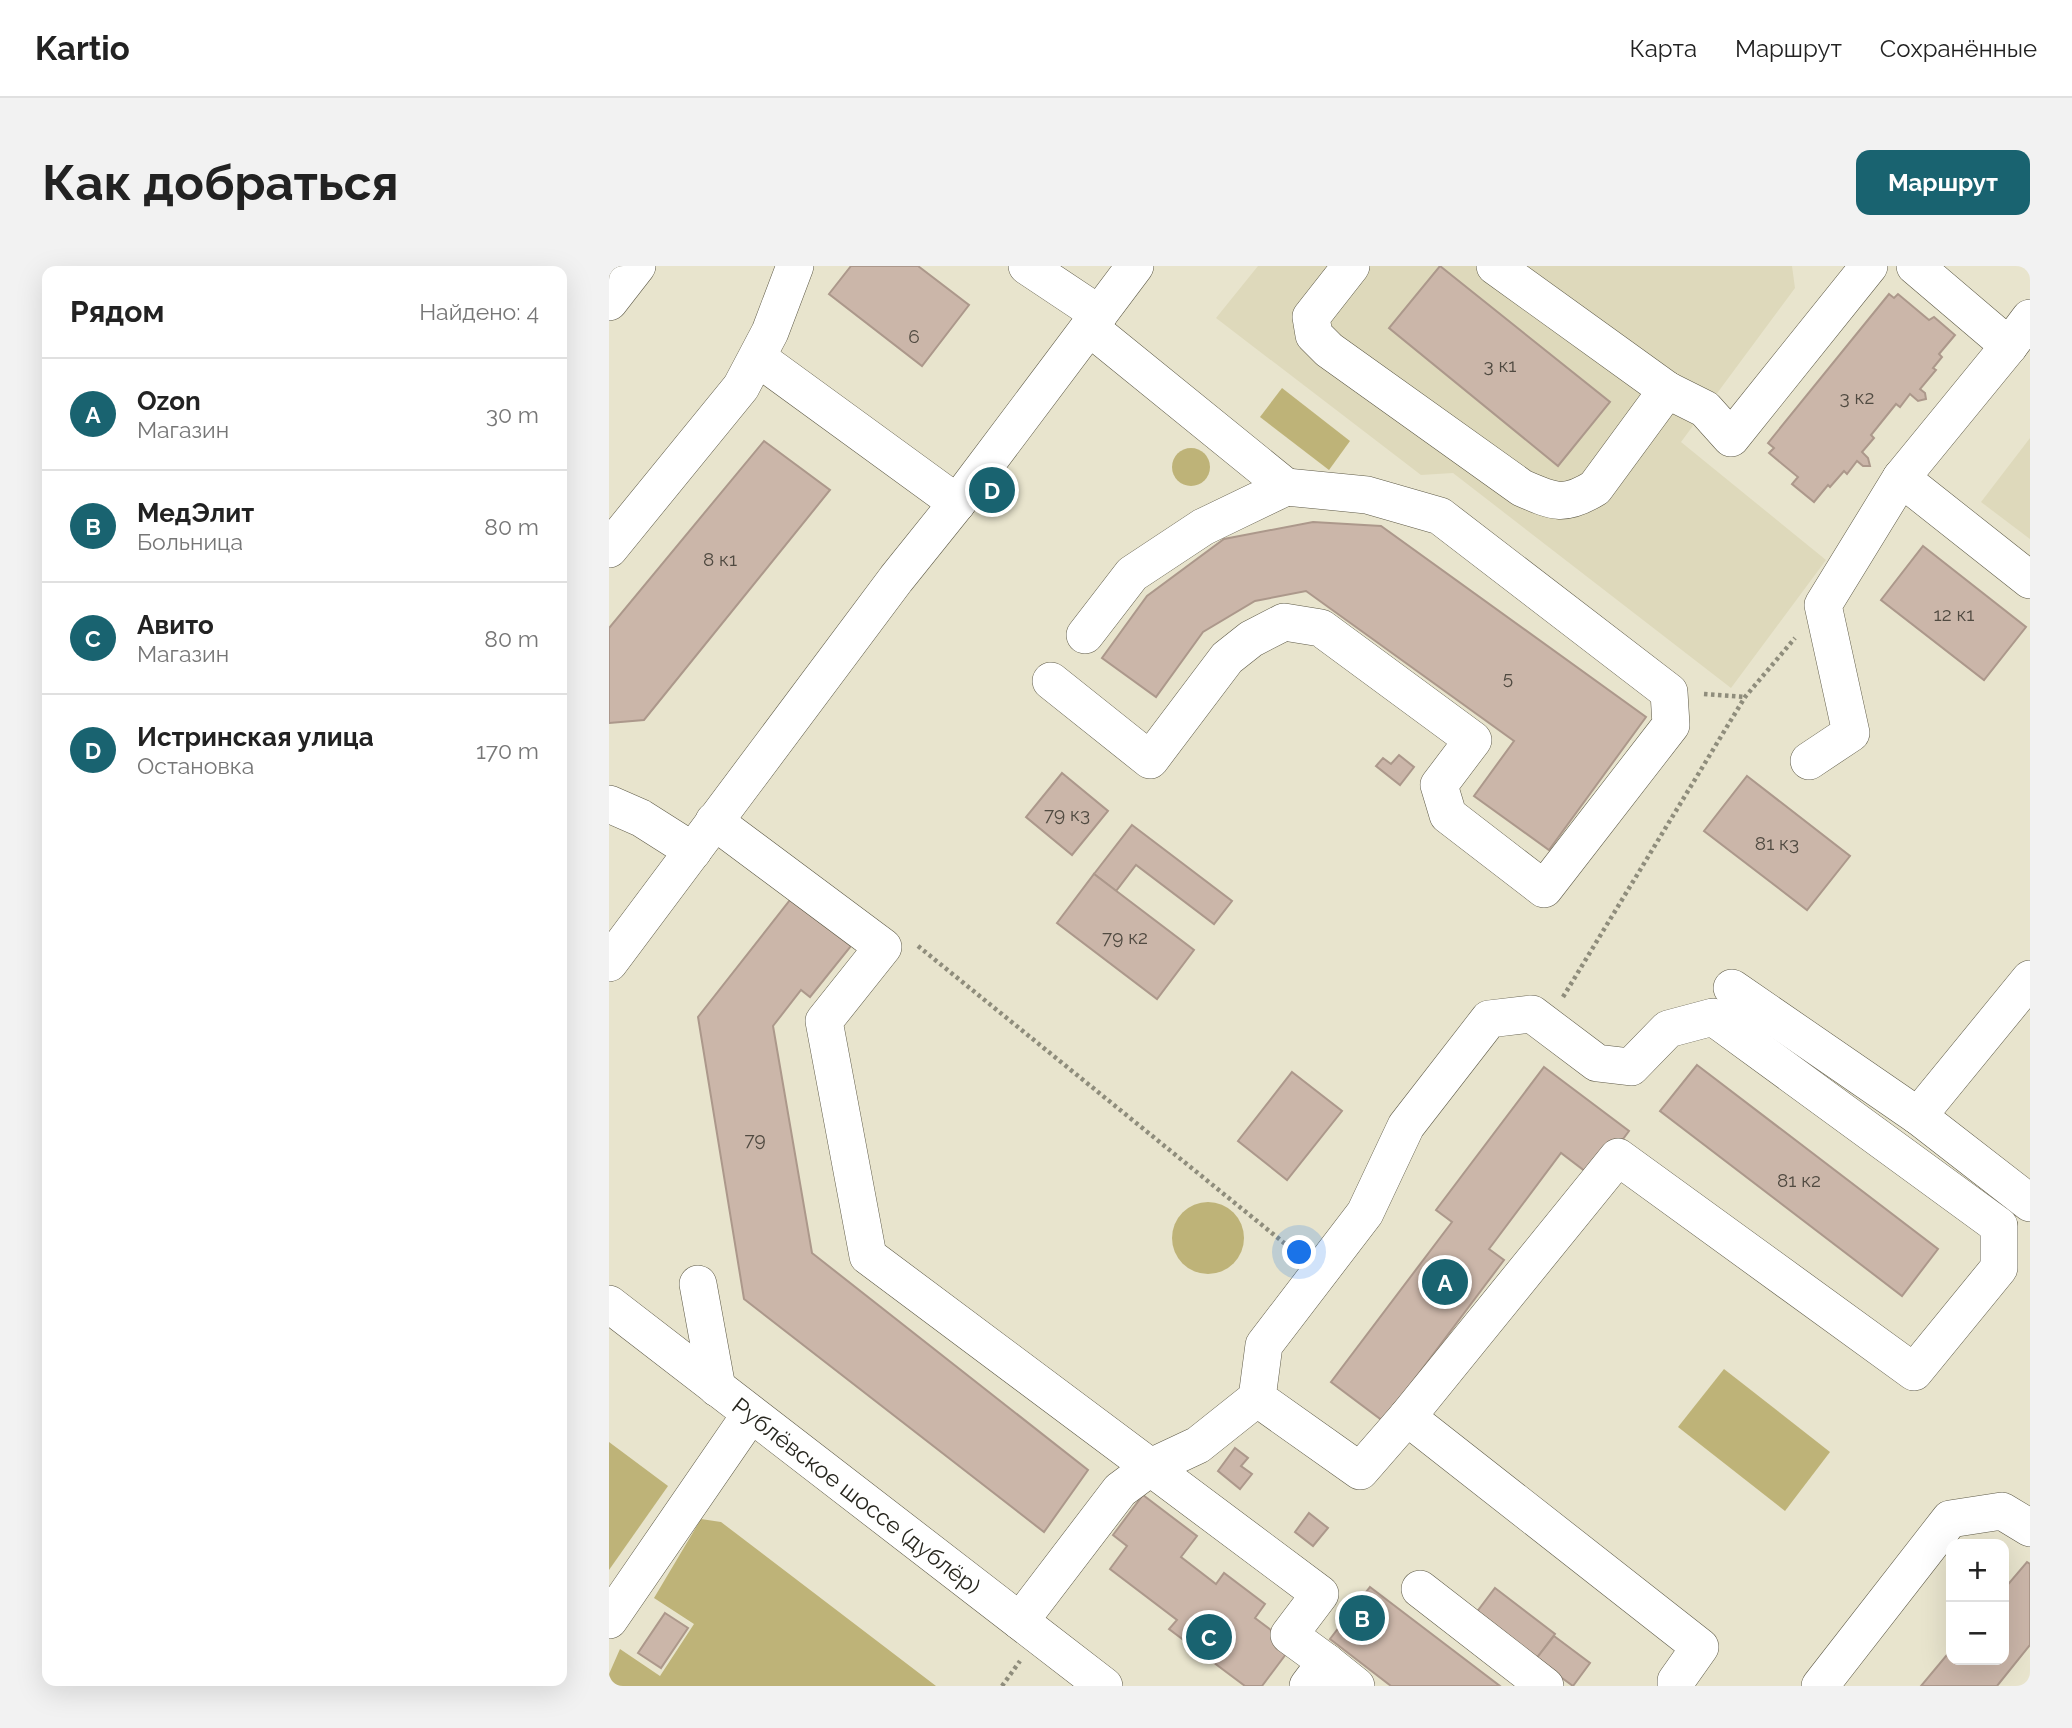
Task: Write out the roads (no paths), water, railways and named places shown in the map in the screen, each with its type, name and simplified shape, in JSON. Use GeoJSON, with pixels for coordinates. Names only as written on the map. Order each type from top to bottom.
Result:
{"type":"FeatureCollection","features":[{"type":"Feature","properties":{"kind":"street"},"geometry":{"type":"LineString","coordinates":[[609,302],[637,266]]}},
{"type":"Feature","properties":{"kind":"street"},"geometry":{"type":"LineString","coordinates":[[609,549],[741,387],[758,358],[795,266]]}},
{"type":"Feature","properties":{"kind":"street"},"geometry":{"type":"LineString","coordinates":[[1027,266],[1286,487]]}},
{"type":"Feature","properties":{"kind":"street"},"geometry":{"type":"LineString","coordinates":[[609,962],[1135,266]]}},
{"type":"Feature","properties":{"kind":"street"},"geometry":{"type":"LineString","coordinates":[[1351,266],[1311,317],[1314,335],[1329,350],[1522,488],[1552,501],[1578,498],[1595,488],[1667,390]]}},
{"type":"Feature","properties":{"kind":"street"},"geometry":{"type":"LineString","coordinates":[[1495,266],[1667,390],[1705,409],[1731,438],[1869,266]]}},
{"type":"Feature","properties":{"kind":"street"},"geometry":{"type":"LineString","coordinates":[[1809,761],[1851,733],[1823,606],[1901,478],[2020,332],[1915,266]]}},
{"type":"Feature","properties":{"kind":"street"},"geometry":{"type":"LineString","coordinates":[[758,358],[957,503]]}},
{"type":"Feature","properties":{"kind":"street"},"geometry":{"type":"LineString","coordinates":[[1901,478],[2030,580]]}},
{"type":"Feature","properties":{"kind":"street"},"geometry":{"type":"LineString","coordinates":[[1051,681],[1150,760],[1227,657],[1251,639],[1284,622],[1321,628],[1473,740],[1439,785],[1448,815],[1544,889],[1671,725],[1669,692],[1440,516],[1367,495],[1286,487],[1203,527],[1132,574],[1085,635]]}},
{"type":"Feature","properties":{"kind":"street"},"geometry":{"type":"LineString","coordinates":[[609,804],[641,818],[693,851]]}},
{"type":"Feature","properties":{"kind":"street"},"geometry":{"type":"LineString","coordinates":[[714,821],[883,947],[824,1021],[868,1256],[1319,1594],[1289,1635],[1317,1674],[1356,1686]]}},
{"type":"Feature","properties":{"kind":"street"},"geometry":{"type":"LineString","coordinates":[[1918,1116],[2030,979]]}},
{"type":"Feature","properties":{"kind":"street"},"geometry":{"type":"LineString","coordinates":[[1732,988],[1918,1116],[2030,1203]]}},
{"type":"Feature","properties":{"kind":"street"},"geometry":{"type":"LineString","coordinates":[[1020,1621],[1120,1490],[1151,1466],[1198,1445],[1257,1398],[1264,1345],[1365,1213],[1406,1126],[1489,1019],[1532,1014],[1597,1063],[1631,1067],[1668,1029],[1713,1017],[1999,1226],[1999,1268],[1914,1372],[1618,1157],[1360,1471],[1257,1398]]}},
{"type":"Feature","properties":{"kind":"street"},"geometry":{"type":"LineString","coordinates":[[698,1284],[717,1388]]}},
{"type":"Feature","properties":{"kind":"street","name":"Рублёвское шоссе (дублёр)"},"geometry":{"type":"LineString","coordinates":[[609,1304],[1104,1686]]}},
{"type":"Feature","properties":{"kind":"street"},"geometry":{"type":"LineString","coordinates":[[609,1620],[750,1415]]}},
{"type":"Feature","properties":{"kind":"street"},"geometry":{"type":"LineString","coordinates":[[1407,1417],[1700,1647],[1676,1681],[1677,1686]]}},
{"type":"Feature","properties":{"kind":"street"},"geometry":{"type":"LineString","coordinates":[[1820,1686],[1950,1519],[2002,1511],[2030,1528]]}},
{"type":"Feature","properties":{"kind":"street"},"geometry":{"type":"LineString","coordinates":[[1420,1589],[1545,1686]]}},
{"type":"Feature","properties":{"kind":"place","name":"Истринская улица"},"geometry":{"type":"Point","coordinates":[992,490]}},
{"type":"Feature","properties":{"kind":"place","name":"Ozon"},"geometry":{"type":"Point","coordinates":[1445,1282]}},
{"type":"Feature","properties":{"kind":"place","name":"МедЭлит"},"geometry":{"type":"Point","coordinates":[1362,1618]}},
{"type":"Feature","properties":{"kind":"place","name":"Авито"},"geometry":{"type":"Point","coordinates":[1209,1637]}}]}
